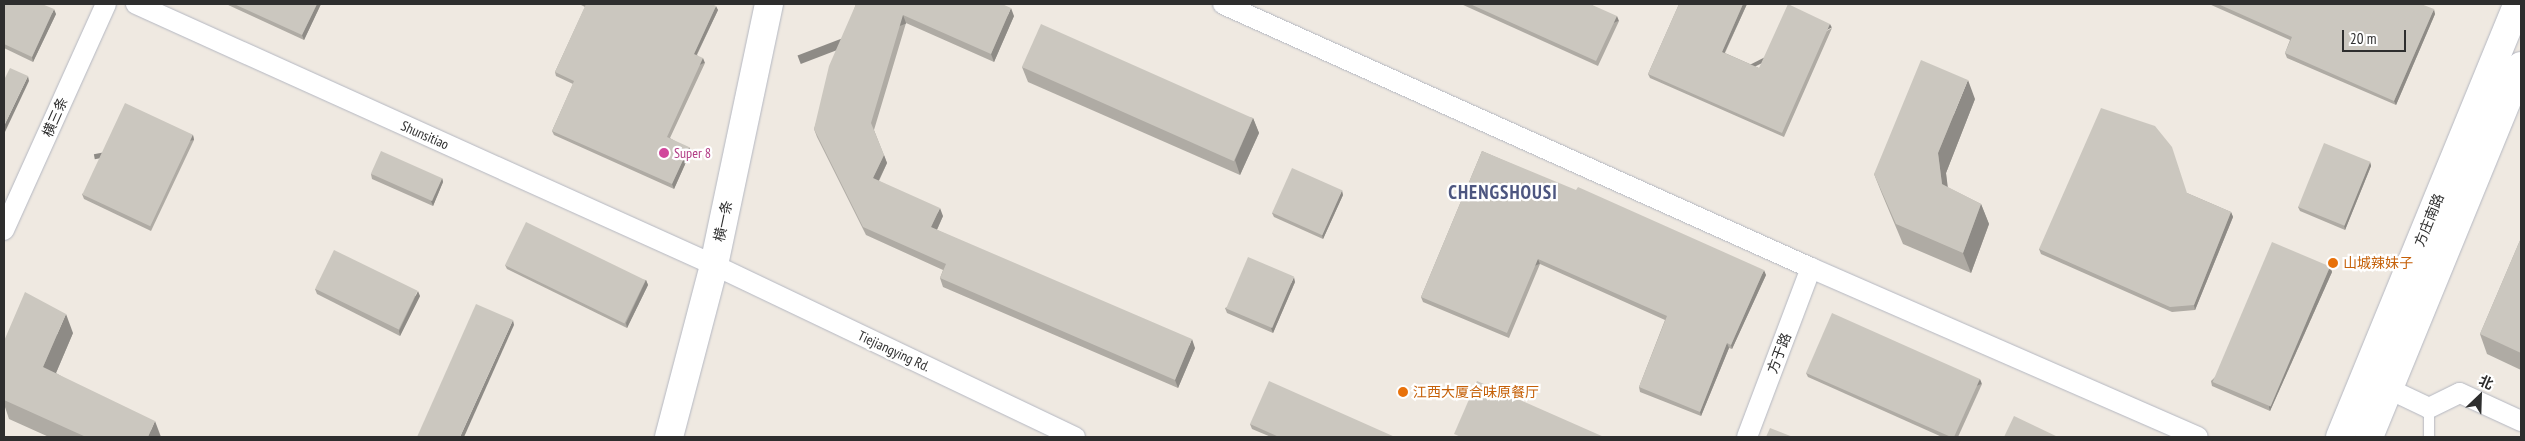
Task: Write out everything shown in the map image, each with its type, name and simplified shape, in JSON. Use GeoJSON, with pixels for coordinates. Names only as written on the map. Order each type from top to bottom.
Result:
{"type":"FeatureCollection","features":[{"type":"Feature","properties":{"kind":"main road","name":"横一条"},"geometry":{"type":"LineString","coordinates":[[669,437],[714,265],[769,4]]}},
{"type":"Feature","properties":{"kind":"main road","name":"方庄南路"},"geometry":{"type":"LineString","coordinates":[[2340,437],[2518,4]]}},
{"type":"Feature","properties":{"kind":"main road","name":"方庄南路"},"geometry":{"type":"LineString","coordinates":[[2369,437],[2521,66]]}},
{"type":"Feature","properties":{"kind":"street","name":"横三条"},"geometry":{"type":"LineString","coordinates":[[4,230],[106,4]]}},
{"type":"Feature","properties":{"kind":"street","name":"Shunsitiao"},"geometry":{"type":"LineString","coordinates":[[136,4],[714,265]]}},
{"type":"Feature","properties":{"kind":"street"},"geometry":{"type":"LineString","coordinates":[[1224,4],[1811,268],[2198,437]]}},
{"type":"Feature","properties":{"kind":"street","name":"Tiejiangying Rd."},"geometry":{"type":"LineString","coordinates":[[714,265],[1075,437]]}},
{"type":"Feature","properties":{"kind":"street","name":"方于路"},"geometry":{"type":"LineString","coordinates":[[1747,437],[1811,268]]}},
{"type":"Feature","properties":{"kind":"street"},"geometry":{"type":"LineString","coordinates":[[2389,389],[2429,408],[2460,393],[2521,421]]}},
{"type":"Feature","properties":{"kind":"lane"},"geometry":{"type":"LineString","coordinates":[[2429,408],[2429,437]]}},
{"type":"Feature","properties":{"kind":"building"},"geometry":{"type":"Polygon","coordinates":[[[4,4],[42,4],[54,9],[32,57],[4,44],[4,4]]]}},
{"type":"Feature","properties":{"kind":"building"},"geometry":{"type":"Polygon","coordinates":[[[234,4],[317,4],[302,35],[234,4]]]}},
{"type":"Feature","properties":{"kind":"building"},"geometry":{"type":"Polygon","coordinates":[[[586,4],[712,4],[716,6],[694,54],[703,58],[667,137],[689,147],[672,184],[552,131],[574,81],[555,72],[586,4]]]}},
{"type":"Feature","properties":{"kind":"building"},"geometry":{"type":"Polygon","coordinates":[[[856,4],[1002,4],[1011,8],[991,54],[903,15],[871,123],[884,155],[873,178],[940,208],[931,227],[1192,339],[1175,380],[940,278],[946,264],[863,227],[814,129],[829,66],[856,4]]]}},
{"type":"Feature","properties":{"kind":"building"},"geometry":{"type":"Polygon","coordinates":[[[1470,4],[1590,4],[1617,16],[1596,61],[1470,4]]]}},
{"type":"Feature","properties":{"kind":"building"},"geometry":{"type":"Polygon","coordinates":[[[1679,4],[1743,4],[1722,52],[1759,68],[1788,4],[1830,24],[1782,133],[1648,74],[1679,4]]]}},
{"type":"Feature","properties":{"kind":"building"},"geometry":{"type":"Polygon","coordinates":[[[2218,4],[2421,4],[2434,9],[2394,101],[2285,53],[2292,37],[2218,4]]]}},
{"type":"Feature","properties":{"kind":"building"},"geometry":{"type":"Polygon","coordinates":[[[1041,24],[1253,118],[1234,161],[1022,67],[1041,24]]]}},
{"type":"Feature","properties":{"kind":"building"},"geometry":{"type":"Polygon","coordinates":[[[1921,60],[1968,80],[1938,153],[1942,184],[1981,204],[1963,253],[1896,224],[1874,174],[1921,60]]]}},
{"type":"Feature","properties":{"kind":"building"},"geometry":{"type":"Polygon","coordinates":[[[10,68],[28,76],[4,126],[4,80],[10,68]]]}},
{"type":"Feature","properties":{"kind":"building"},"geometry":{"type":"Polygon","coordinates":[[[125,103],[193,135],[150,226],[82,195],[125,103]]]}},
{"type":"Feature","properties":{"kind":"building"},"geometry":{"type":"Polygon","coordinates":[[[2101,108],[2155,126],[2172,147],[2187,193],[2231,212],[2194,305],[2170,307],[2039,249],[2101,108]]]}},
{"type":"Feature","properties":{"kind":"building"},"geometry":{"type":"Polygon","coordinates":[[[2324,143],[2370,162],[2345,226],[2298,207],[2324,143]]]}},
{"type":"Feature","properties":{"kind":"building"},"geometry":{"type":"Polygon","coordinates":[[[381,151],[442,178],[432,201],[371,174],[381,151]]]}},
{"type":"Feature","properties":{"kind":"building"},"geometry":{"type":"Polygon","coordinates":[[[1482,151],[1576,190],[1578,187],[1764,270],[1731,345],[1727,343],[1700,412],[1639,387],[1667,316],[1538,259],[1507,333],[1421,297],[1482,151]]]}},
{"type":"Feature","properties":{"kind":"building"},"geometry":{"type":"Polygon","coordinates":[[[1292,168],[1342,190],[1322,235],[1272,213],[1292,168]]]}},
{"type":"Feature","properties":{"kind":"building"},"geometry":{"type":"Polygon","coordinates":[[[526,222],[646,280],[624,323],[505,265],[526,222]]]}},
{"type":"Feature","properties":{"kind":"building"},"geometry":{"type":"Polygon","coordinates":[[[2521,238],[2521,353],[2480,334],[2521,238]]]}},
{"type":"Feature","properties":{"kind":"building"},"geometry":{"type":"Polygon","coordinates":[[[2272,242],[2330,267],[2271,407],[2213,382],[2272,242]]]}},
{"type":"Feature","properties":{"kind":"building"},"geometry":{"type":"Polygon","coordinates":[[[334,250],[418,291],[399,329],[315,289],[334,250]]]}},
{"type":"Feature","properties":{"kind":"building"},"geometry":{"type":"Polygon","coordinates":[[[1248,257],[1294,277],[1272,328],[1226,309],[1248,257]]]}},
{"type":"Feature","properties":{"kind":"building"},"geometry":{"type":"Polygon","coordinates":[[[25,292],[66,314],[43,367],[155,421],[148,437],[86,437],[4,400],[4,341],[25,292]]]}},
{"type":"Feature","properties":{"kind":"building"},"geometry":{"type":"Polygon","coordinates":[[[476,304],[513,320],[460,437],[417,437],[476,304]]]}},
{"type":"Feature","properties":{"kind":"building"},"geometry":{"type":"Polygon","coordinates":[[[1832,313],[1980,379],[1954,437],[1806,373],[1832,313]]]}},
{"type":"Feature","properties":{"kind":"building"},"geometry":{"type":"Polygon","coordinates":[[[1269,381],[1395,437],[1279,437],[1250,424],[1269,381]]]}},
{"type":"Feature","properties":{"kind":"building"},"geometry":{"type":"Polygon","coordinates":[[[1477,381],[1604,437],[1461,437],[1454,434],[1477,381]]]}},
{"type":"Feature","properties":{"kind":"building"},"geometry":{"type":"Polygon","coordinates":[[[2014,416],[2058,437],[2004,437],[2014,416]]]}},
{"type":"Feature","properties":{"kind":"building"},"geometry":{"type":"Polygon","coordinates":[[[1770,428],[1793,437],[1766,437],[1770,428]]]}},
{"type":"Feature","properties":{"kind":"place","name":"Super 8"},"geometry":{"type":"Point","coordinates":[664,153]}},
{"type":"Feature","properties":{"kind":"place","name":"山城辣妹子"},"geometry":{"type":"Point","coordinates":[2333,263]}},
{"type":"Feature","properties":{"kind":"place","name":"江西大厦合味原餐厅"},"geometry":{"type":"Point","coordinates":[1403,392]}},
{"type":"Feature","properties":{"kind":"district","name":"CHENGSHOUSI"},"geometry":{"type":"Point","coordinates":[1503,193]}}]}
